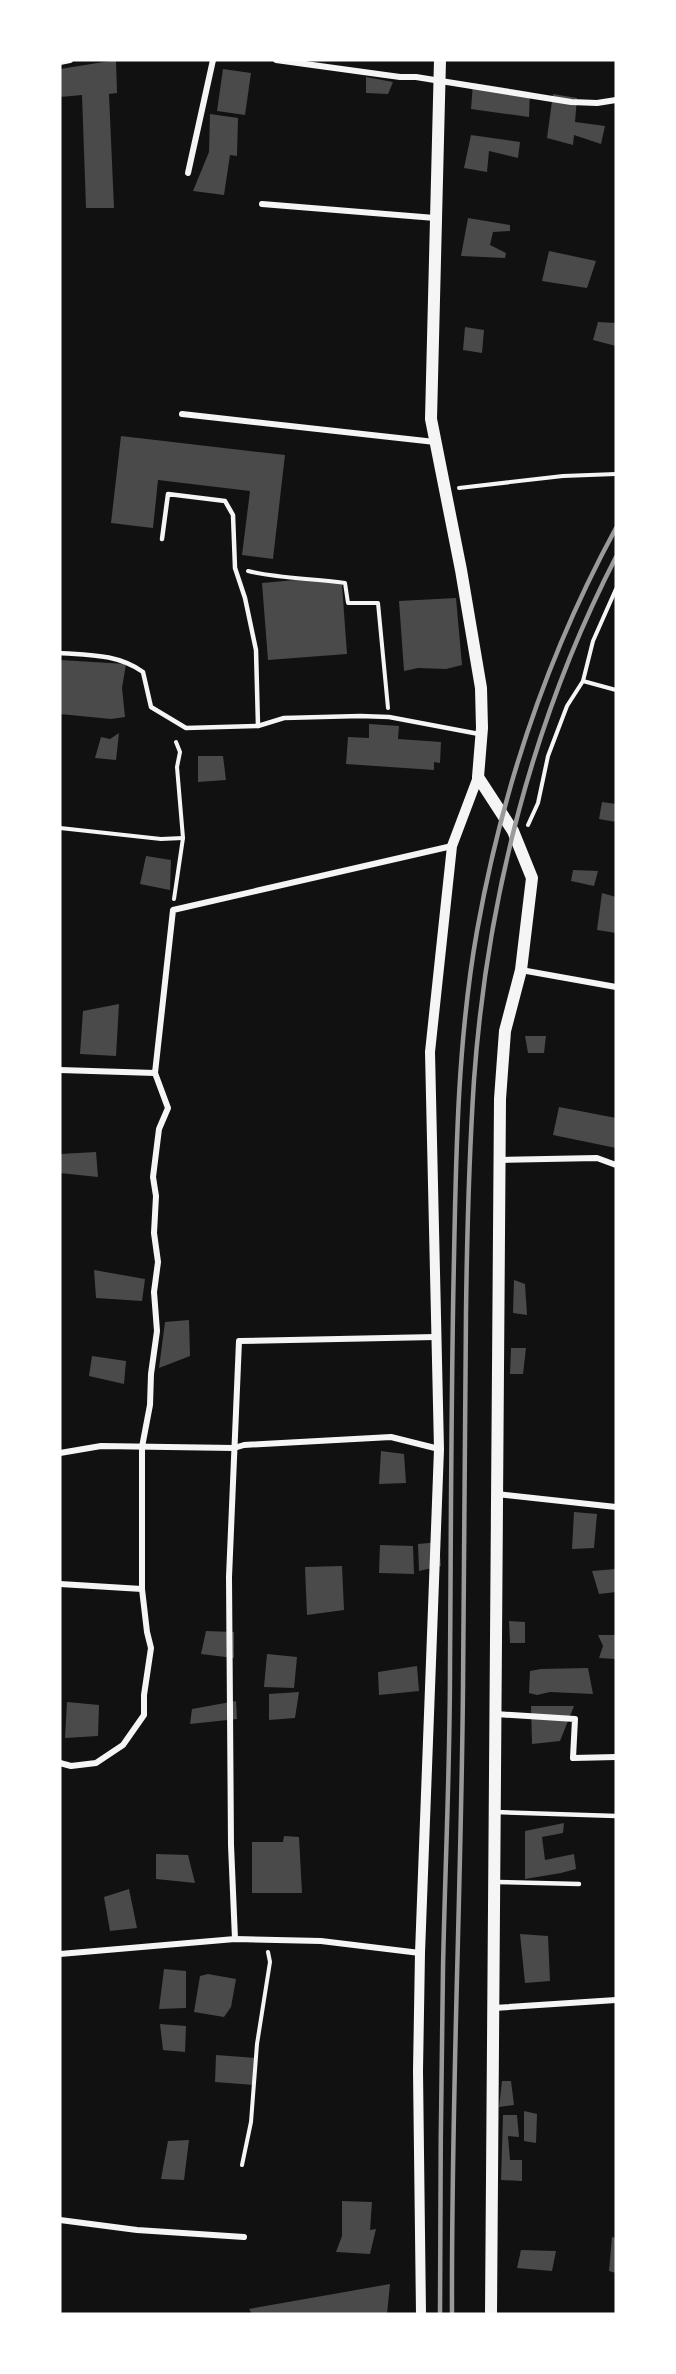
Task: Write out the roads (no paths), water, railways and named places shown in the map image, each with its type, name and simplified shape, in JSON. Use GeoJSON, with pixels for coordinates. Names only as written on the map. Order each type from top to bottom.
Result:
{"type":"FeatureCollection","features":[{"type":"Feature","properties":{"kind":"main road"},"geometry":{"type":"LineString","coordinates":[[440,60],[431,419],[461,570],[481,688],[482,734],[478,777],[513,831],[532,878],[521,970],[505,1031],[500,1099],[491,2314]]}},
{"type":"Feature","properties":{"kind":"street"},"geometry":{"type":"LineString","coordinates":[[60,62],[70,60]]}},
{"type":"Feature","properties":{"kind":"street"},"geometry":{"type":"LineString","coordinates":[[188,173],[213,60]]}},
{"type":"Feature","properties":{"kind":"street"},"geometry":{"type":"LineString","coordinates":[[276,60],[439,80],[571,102],[597,103],[616,100]]}},
{"type":"Feature","properties":{"kind":"street"},"geometry":{"type":"LineString","coordinates":[[262,204],[435,218]]}},
{"type":"Feature","properties":{"kind":"street"},"geometry":{"type":"LineString","coordinates":[[182,414],[435,442]]}},
{"type":"Feature","properties":{"kind":"street"},"geometry":{"type":"LineString","coordinates":[[421,2314],[418,2071],[420,1953],[439,1449],[430,1052],[452,846],[478,777]]}},
{"type":"Feature","properties":{"kind":"street"},"geometry":{"type":"LineString","coordinates":[[60,1763],[71,1766],[96,1763],[123,1745],[144,1715],[144,1695],[151,1648],[142,1589],[142,1448],[150,1405],[151,1374],[157,1331],[154,1292],[158,1262],[154,1233],[156,1196],[153,1177],[159,1129],[168,1108],[155,1073],[173,910],[452,846]]}},
{"type":"Feature","properties":{"kind":"street"},"geometry":{"type":"LineString","coordinates":[[521,970],[616,987]]}},
{"type":"Feature","properties":{"kind":"street"},"geometry":{"type":"LineString","coordinates":[[60,1070],[155,1073]]}},
{"type":"Feature","properties":{"kind":"street"},"geometry":{"type":"LineString","coordinates":[[500,1160],[597,1158],[616,1165]]}},
{"type":"Feature","properties":{"kind":"street"},"geometry":{"type":"LineString","coordinates":[[235,1939],[231,1845],[229,1589],[239,1341],[435,1337]]}},
{"type":"Feature","properties":{"kind":"street"},"geometry":{"type":"LineString","coordinates":[[60,1453],[101,1446],[234,1448],[244,1445],[391,1437],[439,1449]]}},
{"type":"Feature","properties":{"kind":"street"},"geometry":{"type":"LineString","coordinates":[[497,1494],[616,1507]]}},
{"type":"Feature","properties":{"kind":"street"},"geometry":{"type":"LineString","coordinates":[[60,1584],[142,1589]]}},
{"type":"Feature","properties":{"kind":"street"},"geometry":{"type":"LineString","coordinates":[[496,1714],[575,1719],[573,1758],[616,1757]]}},
{"type":"Feature","properties":{"kind":"street"},"geometry":{"type":"LineString","coordinates":[[60,1954],[235,1939],[321,1941],[420,1953]]}},
{"type":"Feature","properties":{"kind":"street"},"geometry":{"type":"LineString","coordinates":[[494,2008],[616,2000]]}},
{"type":"Feature","properties":{"kind":"street"},"geometry":{"type":"LineString","coordinates":[[60,2220],[137,2230],[244,2237]]}},
{"type":"Feature","properties":{"kind":"lane"},"geometry":{"type":"LineString","coordinates":[[162,539],[168,494],[225,501],[233,515],[235,568],[245,597],[256,650],[258,726]]}},
{"type":"Feature","properties":{"kind":"lane"},"geometry":{"type":"LineString","coordinates":[[60,653],[110,656],[132,663],[143,672],[151,707],[186,728],[258,726],[284,718],[389,717],[482,734]]}},
{"type":"Feature","properties":{"kind":"lane"},"geometry":{"type":"LineString","coordinates":[[495,1812],[616,1816]]}},
{"type":"Feature","properties":{"kind":"lane"},"geometry":{"type":"LineString","coordinates":[[495,1882],[579,1884]]}},
{"type":"Feature","properties":{"kind":"railway"},"geometry":{"type":"LineString","coordinates":[[440,2314],[455,1217],[459,1094],[466,1012],[487,879],[514,775],[530,724],[569,624],[616,528]]}},
{"type":"Feature","properties":{"kind":"railway"},"geometry":{"type":"LineString","coordinates":[[452,2314],[453,2157],[462,1766],[466,1283],[474,1080],[480,1012],[503,877],[538,746],[561,681],[616,557]]}}]}
